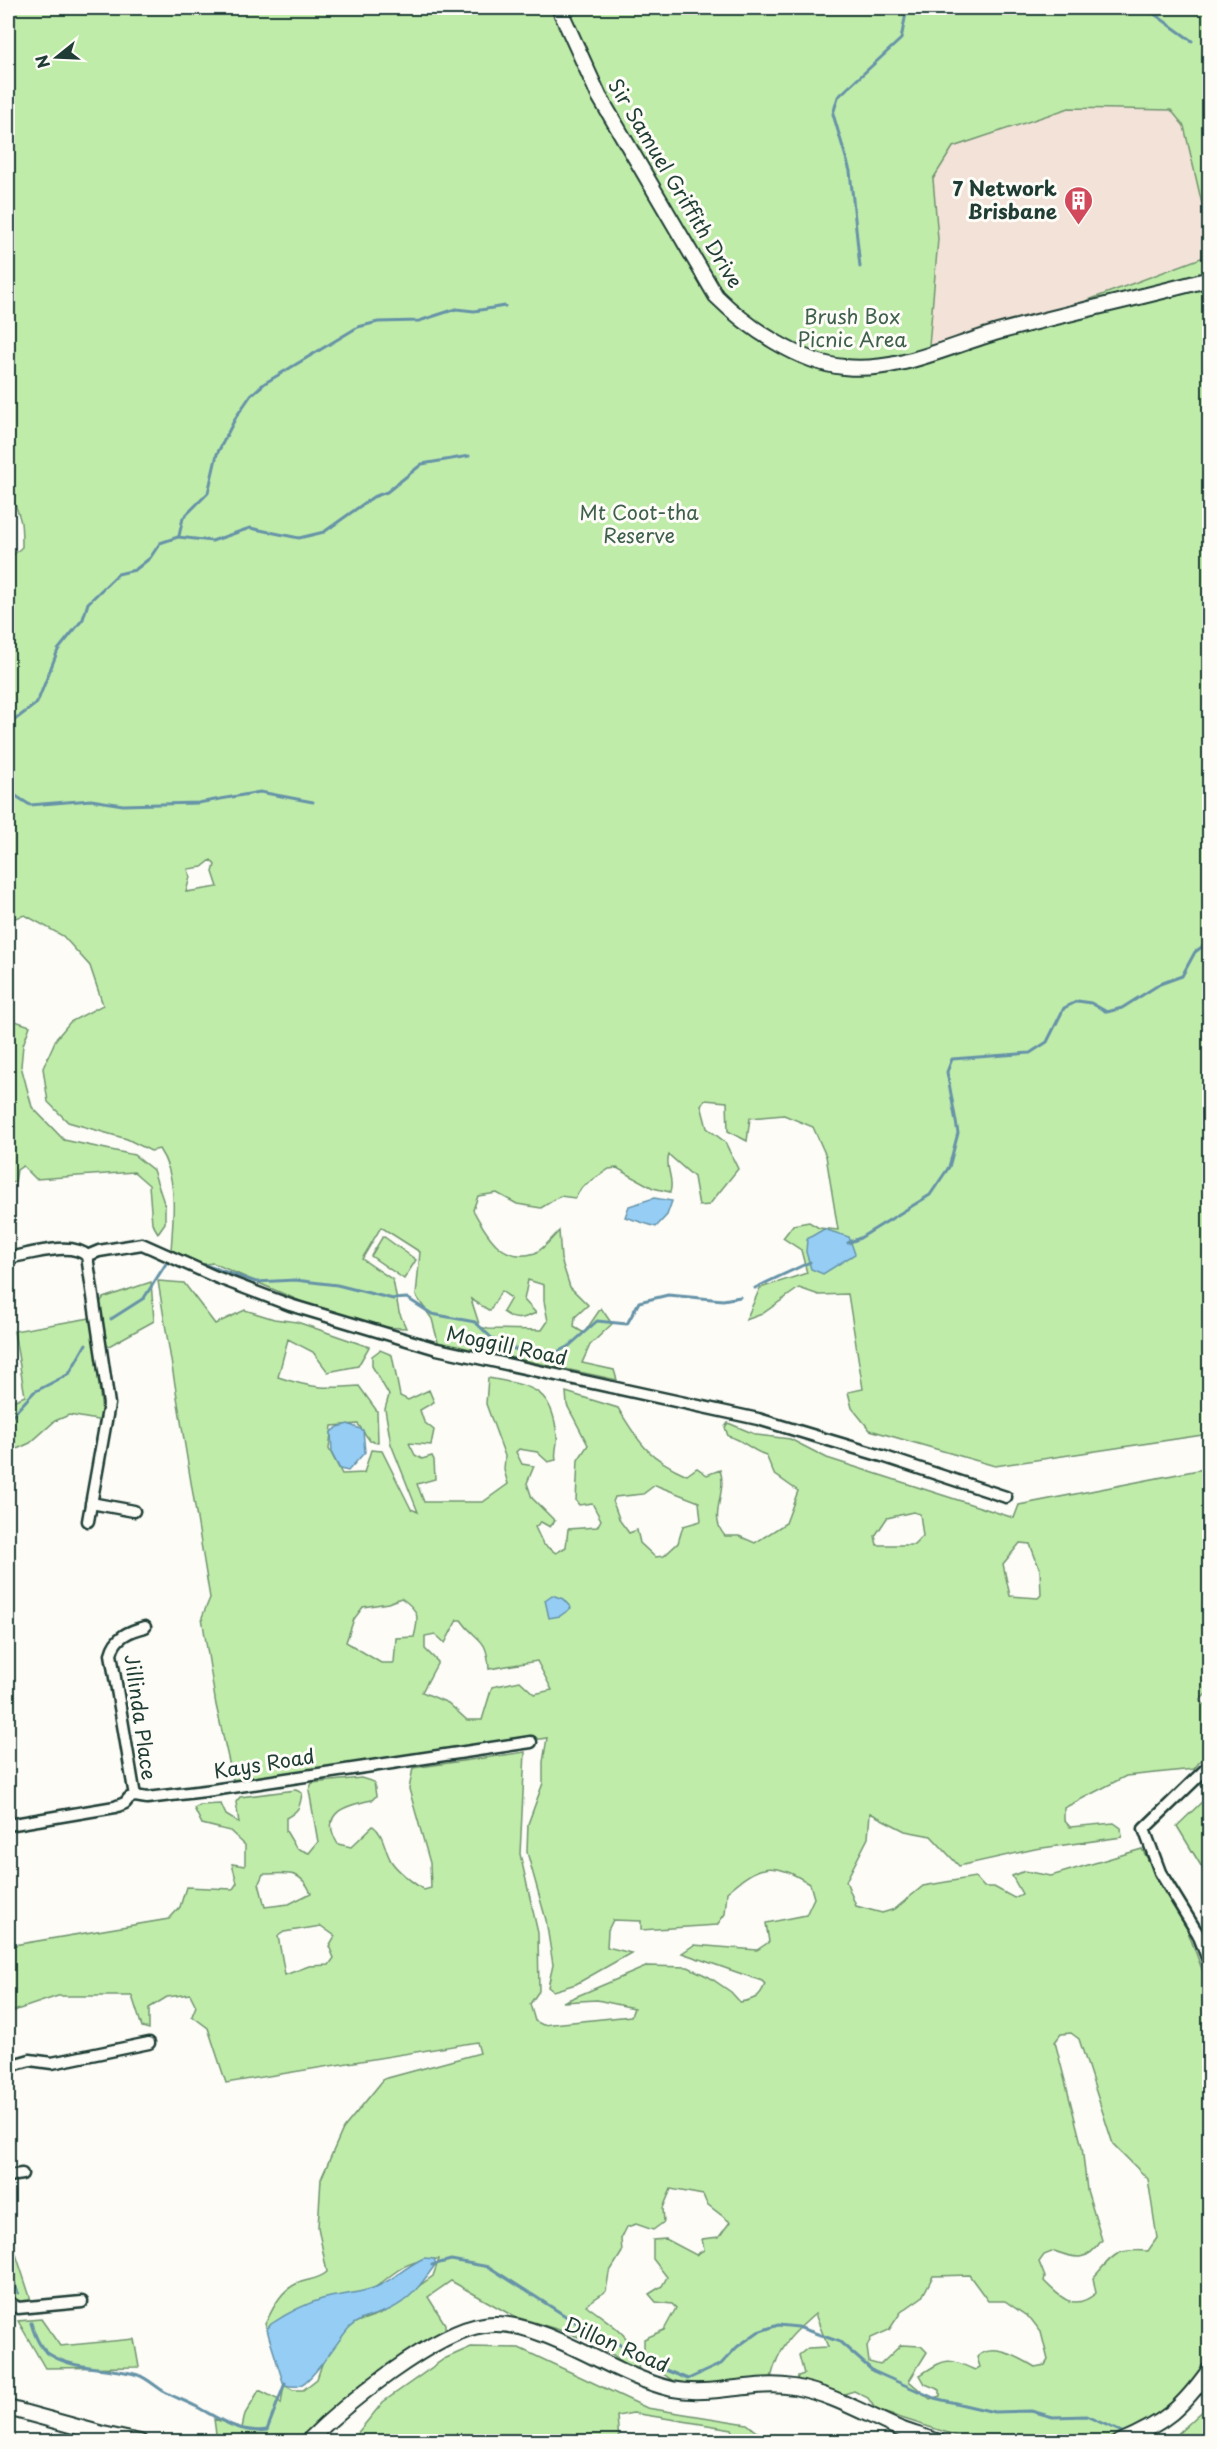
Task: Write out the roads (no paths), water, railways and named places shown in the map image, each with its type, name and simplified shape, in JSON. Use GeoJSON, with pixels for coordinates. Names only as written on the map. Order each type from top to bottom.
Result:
{"type":"FeatureCollection","features":[{"type":"Feature","properties":{"kind":"main road","name":"Sir Samuel Griffith Drive"},"geometry":{"type":"LineString","coordinates":[[559,8],[599,96],[716,296],[743,321],[802,355],[842,367],[873,367],[958,347],[985,336],[1078,310],[1209,279]]}},
{"type":"Feature","properties":{"kind":"main road","name":"Dillon Road"},"geometry":{"type":"LineString","coordinates":[[307,2442],[357,2397],[427,2350],[459,2332],[476,2326],[499,2324],[539,2333],[647,2382],[674,2389],[735,2389],[770,2384],[793,2387],[830,2398],[901,2429],[939,2442]]}},
{"type":"Feature","properties":{"kind":"main road"},"geometry":{"type":"LineString","coordinates":[[1120,2442],[1166,2419],[1183,2403],[1209,2369]]}},
{"type":"Feature","properties":{"kind":"main road"},"geometry":{"type":"LineString","coordinates":[[8,2408],[140,2442]]}},
{"type":"Feature","properties":{"kind":"street","name":"Moggill Road"},"geometry":{"type":"LineString","coordinates":[[8,1258],[72,1248],[87,1256],[99,1251],[142,1244],[205,1273],[290,1305],[437,1349],[758,1419],[882,1456],[1006,1497]]}},
{"type":"Feature","properties":{"kind":"street"},"geometry":{"type":"LineString","coordinates":[[87,1256],[109,1404],[88,1521]]}},
{"type":"Feature","properties":{"kind":"street"},"geometry":{"type":"LineString","coordinates":[[92,1503],[134,1511]]}},
{"type":"Feature","properties":{"kind":"street","name":"Jillinda Place"},"geometry":{"type":"LineString","coordinates":[[135,1796],[111,1654],[114,1644],[125,1634],[145,1627]]}},
{"type":"Feature","properties":{"kind":"street","name":"Kays Road"},"geometry":{"type":"LineString","coordinates":[[8,1825],[115,1807],[135,1796],[147,1798],[203,1791],[531,1742]]}},
{"type":"Feature","properties":{"kind":"street"},"geometry":{"type":"LineString","coordinates":[[1209,1765],[1144,1829],[1160,1872],[1198,1934],[1209,1965]]}},
{"type":"Feature","properties":{"kind":"street"},"geometry":{"type":"LineString","coordinates":[[8,2071],[16,2064],[30,2060],[46,2064],[149,2043]]}},
{"type":"Feature","properties":{"kind":"street"},"geometry":{"type":"LineString","coordinates":[[8,2176],[22,2174]]}},
{"type":"Feature","properties":{"kind":"street"},"geometry":{"type":"LineString","coordinates":[[8,2302],[18,2308],[82,2302]]}},
{"type":"Feature","properties":{"kind":"water"},"geometry":{"type":"Polygon","coordinates":[[[654,1198],[672,1201],[667,1215],[656,1227],[625,1217],[629,1206],[654,1198]]]}},
{"type":"Feature","properties":{"kind":"water"},"geometry":{"type":"Polygon","coordinates":[[[824,1229],[849,1237],[855,1254],[823,1274],[811,1269],[806,1252],[807,1239],[824,1229]]]}},
{"type":"Feature","properties":{"kind":"water"},"geometry":{"type":"Polygon","coordinates":[[[348,1424],[363,1430],[365,1452],[348,1471],[340,1469],[332,1454],[331,1432],[348,1424]]]}},
{"type":"Feature","properties":{"kind":"water"},"geometry":{"type":"Polygon","coordinates":[[[552,1595],[563,1599],[571,1608],[560,1616],[549,1618],[545,1600],[552,1595]]]}},
{"type":"Feature","properties":{"kind":"water"},"geometry":{"type":"Polygon","coordinates":[[[424,2258],[434,2259],[436,2264],[411,2295],[399,2305],[364,2319],[349,2328],[317,2370],[303,2383],[296,2386],[284,2385],[267,2329],[271,2324],[316,2301],[376,2287],[424,2258]]]}},
{"type":"Feature","properties":{"kind":"waterway"},"geometry":{"type":"LineString","coordinates":[[860,267],[850,171],[833,114],[838,97],[901,39],[907,8]]}},
{"type":"Feature","properties":{"kind":"waterway"},"geometry":{"type":"LineString","coordinates":[[1146,8],[1192,41]]}},
{"type":"Feature","properties":{"kind":"waterway"},"geometry":{"type":"LineString","coordinates":[[179,536],[183,518],[208,493],[217,454],[236,417],[251,395],[265,383],[358,327],[378,322],[419,321],[456,309],[474,311],[505,306]]}},
{"type":"Feature","properties":{"kind":"waterway"},"geometry":{"type":"LineString","coordinates":[[8,725],[37,703],[58,650],[83,619],[88,603],[118,574],[135,570],[150,558],[160,543],[178,537],[212,541],[250,528],[299,538],[324,532],[373,497],[387,492],[422,464],[469,456]]}},
{"type":"Feature","properties":{"kind":"waterway"},"geometry":{"type":"LineString","coordinates":[[8,791],[30,805],[91,800],[123,805],[198,803],[260,792],[313,802]]}},
{"type":"Feature","properties":{"kind":"waterway"},"geometry":{"type":"LineString","coordinates":[[848,1243],[930,1195],[949,1167],[958,1133],[947,1072],[952,1059],[1030,1053],[1047,1042],[1064,1008],[1078,1001],[1091,1003],[1107,1012],[1122,1008],[1160,984],[1182,976],[1195,952],[1210,941]]}},
{"type":"Feature","properties":{"kind":"waterway"},"geometry":{"type":"LineString","coordinates":[[111,1319],[144,1298],[169,1259]]}},
{"type":"Feature","properties":{"kind":"waterway"},"geometry":{"type":"LineString","coordinates":[[755,1288],[810,1262]]}},
{"type":"Feature","properties":{"kind":"waterway"},"geometry":{"type":"LineString","coordinates":[[205,1265],[256,1282],[295,1280],[337,1285],[393,1299],[407,1298],[432,1314],[475,1322],[498,1344],[545,1358],[569,1346],[597,1321],[627,1324],[639,1302],[668,1295],[723,1300],[740,1297]]}},
{"type":"Feature","properties":{"kind":"waterway"},"geometry":{"type":"LineString","coordinates":[[8,1420],[34,1392],[69,1374],[86,1344]]}},
{"type":"Feature","properties":{"kind":"waterway"},"geometry":{"type":"LineString","coordinates":[[432,2265],[451,2260],[489,2267],[589,2331],[617,2343],[648,2363],[688,2379],[721,2364],[737,2347],[758,2332],[778,2325],[798,2327],[840,2342],[873,2371],[934,2398],[994,2412],[1031,2411],[1053,2417],[1086,2416],[1122,2432]]}},
{"type":"Feature","properties":{"kind":"waterway"},"geometry":{"type":"LineString","coordinates":[[8,2266],[18,2293]]}},
{"type":"Feature","properties":{"kind":"waterway"},"geometry":{"type":"LineString","coordinates":[[31,2323],[35,2336],[42,2348],[49,2354],[81,2366],[138,2375],[165,2392],[239,2428],[267,2430],[285,2383]]}},
{"type":"Feature","properties":{"kind":"place","name":"7 Network Brisbane"},"geometry":{"type":"Point","coordinates":[1078,226]}},
{"type":"Feature","properties":{"kind":"park label","name":"Brush Box Picnic Area"},"geometry":{"type":"Point","coordinates":[852,328]}},
{"type":"Feature","properties":{"kind":"park label","name":"Mt Coot-tha Reserve"},"geometry":{"type":"Point","coordinates":[639,524]}}]}
